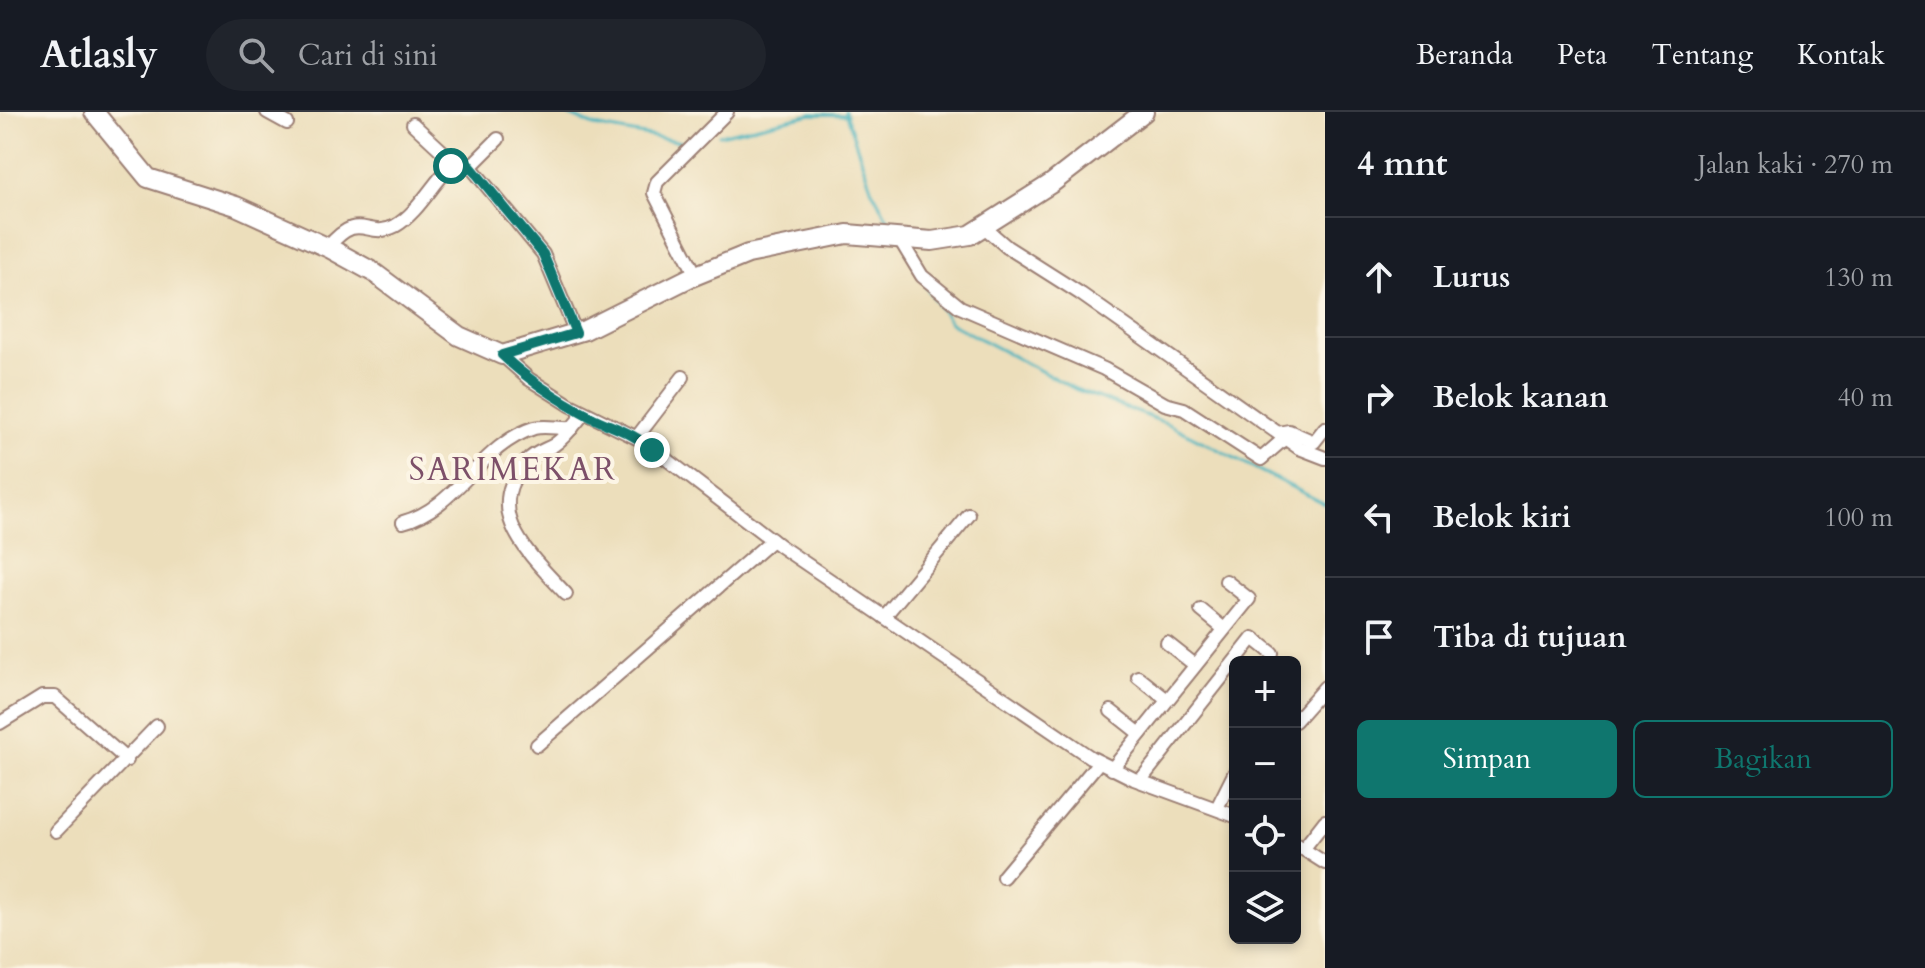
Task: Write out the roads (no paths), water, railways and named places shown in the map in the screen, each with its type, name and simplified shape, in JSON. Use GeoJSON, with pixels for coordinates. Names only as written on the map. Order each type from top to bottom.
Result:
{"type":"FeatureCollection","features":[{"type":"Feature","properties":{"kind":"street"},"geometry":{"type":"LineString","coordinates":[[94,112],[148,178],[236,206],[328,247],[373,272],[459,336],[502,355],[529,379],[584,413],[637,437],[772,540],[1099,762],[1140,781],[1229,813]]}},
{"type":"Feature","properties":{"kind":"street"},"geometry":{"type":"LineString","coordinates":[[267,112],[287,123]]}},
{"type":"Feature","properties":{"kind":"street"},"geometry":{"type":"LineString","coordinates":[[696,275],[654,193],[657,182],[727,112]]}},
{"type":"Feature","properties":{"kind":"street"},"geometry":{"type":"LineString","coordinates":[[502,355],[576,333],[631,310],[696,275],[748,254],[847,234],[954,239],[984,227],[1052,183],[1144,112]]}},
{"type":"Feature","properties":{"kind":"street"},"geometry":{"type":"LineString","coordinates":[[413,124],[456,164],[470,166],[543,254],[576,333]]}},
{"type":"Feature","properties":{"kind":"street"},"geometry":{"type":"LineString","coordinates":[[470,166],[498,139]]}},
{"type":"Feature","properties":{"kind":"street"},"geometry":{"type":"LineString","coordinates":[[328,247],[343,231],[355,226],[382,231],[396,225],[456,164]]}},
{"type":"Feature","properties":{"kind":"street"},"geometry":{"type":"LineString","coordinates":[[984,227],[1007,247],[1059,279],[1281,435],[1325,458]]}},
{"type":"Feature","properties":{"kind":"street"},"geometry":{"type":"LineString","coordinates":[[899,238],[922,276],[960,307],[1104,369],[1165,404],[1184,409],[1261,459],[1281,435],[1289,431],[1314,442],[1325,428]]}},
{"type":"Feature","properties":{"kind":"street"},"geometry":{"type":"LineString","coordinates":[[637,437],[683,377]]}},
{"type":"Feature","properties":{"kind":"street"},"geometry":{"type":"LineString","coordinates":[[566,594],[522,544],[507,509],[511,489],[526,461],[557,443],[584,413]]}},
{"type":"Feature","properties":{"kind":"street"},"geometry":{"type":"LineString","coordinates":[[403,522],[434,509],[490,456],[518,435],[540,427],[572,428]]}},
{"type":"Feature","properties":{"kind":"street"},"geometry":{"type":"LineString","coordinates":[[884,617],[969,515]]}},
{"type":"Feature","properties":{"kind":"street"},"geometry":{"type":"LineString","coordinates":[[537,745],[772,540]]}},
{"type":"Feature","properties":{"kind":"street"},"geometry":{"type":"LineString","coordinates":[[1112,769],[1249,599],[1226,581]]}},
{"type":"Feature","properties":{"kind":"street"},"geometry":{"type":"LineString","coordinates":[[1201,610],[1224,629]]}},
{"type":"Feature","properties":{"kind":"street"},"geometry":{"type":"LineString","coordinates":[[1140,781],[1253,638],[1272,653]]}},
{"type":"Feature","properties":{"kind":"street"},"geometry":{"type":"LineString","coordinates":[[1167,643],[1195,665]]}},
{"type":"Feature","properties":{"kind":"street"},"geometry":{"type":"LineString","coordinates":[[1138,677],[1167,700]]}},
{"type":"Feature","properties":{"kind":"street"},"geometry":{"type":"LineString","coordinates":[[1301,714],[1325,687]]}},
{"type":"Feature","properties":{"kind":"street"},"geometry":{"type":"LineString","coordinates":[[0,723],[42,697],[55,697],[127,760]]}},
{"type":"Feature","properties":{"kind":"street"},"geometry":{"type":"LineString","coordinates":[[1111,711],[1140,734]]}},
{"type":"Feature","properties":{"kind":"street"},"geometry":{"type":"LineString","coordinates":[[56,831],[157,726]]}},
{"type":"Feature","properties":{"kind":"street"},"geometry":{"type":"LineString","coordinates":[[1003,877],[1099,762]]}},
{"type":"Feature","properties":{"kind":"street"},"geometry":{"type":"LineString","coordinates":[[1217,808],[1229,784]]}},
{"type":"Feature","properties":{"kind":"street"},"geometry":{"type":"LineString","coordinates":[[1301,844],[1325,821]]}},
{"type":"Feature","properties":{"kind":"street"},"geometry":{"type":"LineString","coordinates":[[1301,847],[1325,863]]}},
{"type":"Feature","properties":{"kind":"waterway"},"geometry":{"type":"LineString","coordinates":[[561,112],[594,126],[688,143]]}},
{"type":"Feature","properties":{"kind":"waterway"},"geometry":{"type":"LineString","coordinates":[[845,112],[872,190],[894,230]]}},
{"type":"Feature","properties":{"kind":"waterway"},"geometry":{"type":"LineString","coordinates":[[719,135],[812,114],[847,115]]}},
{"type":"Feature","properties":{"kind":"waterway"},"geometry":{"type":"LineString","coordinates":[[925,285],[950,323],[1075,389],[1166,423],[1325,504]]}},
{"type":"Feature","properties":{"kind":"district","name":"SARIMEKAR"},"geometry":{"type":"Point","coordinates":[513,470]}}]}
